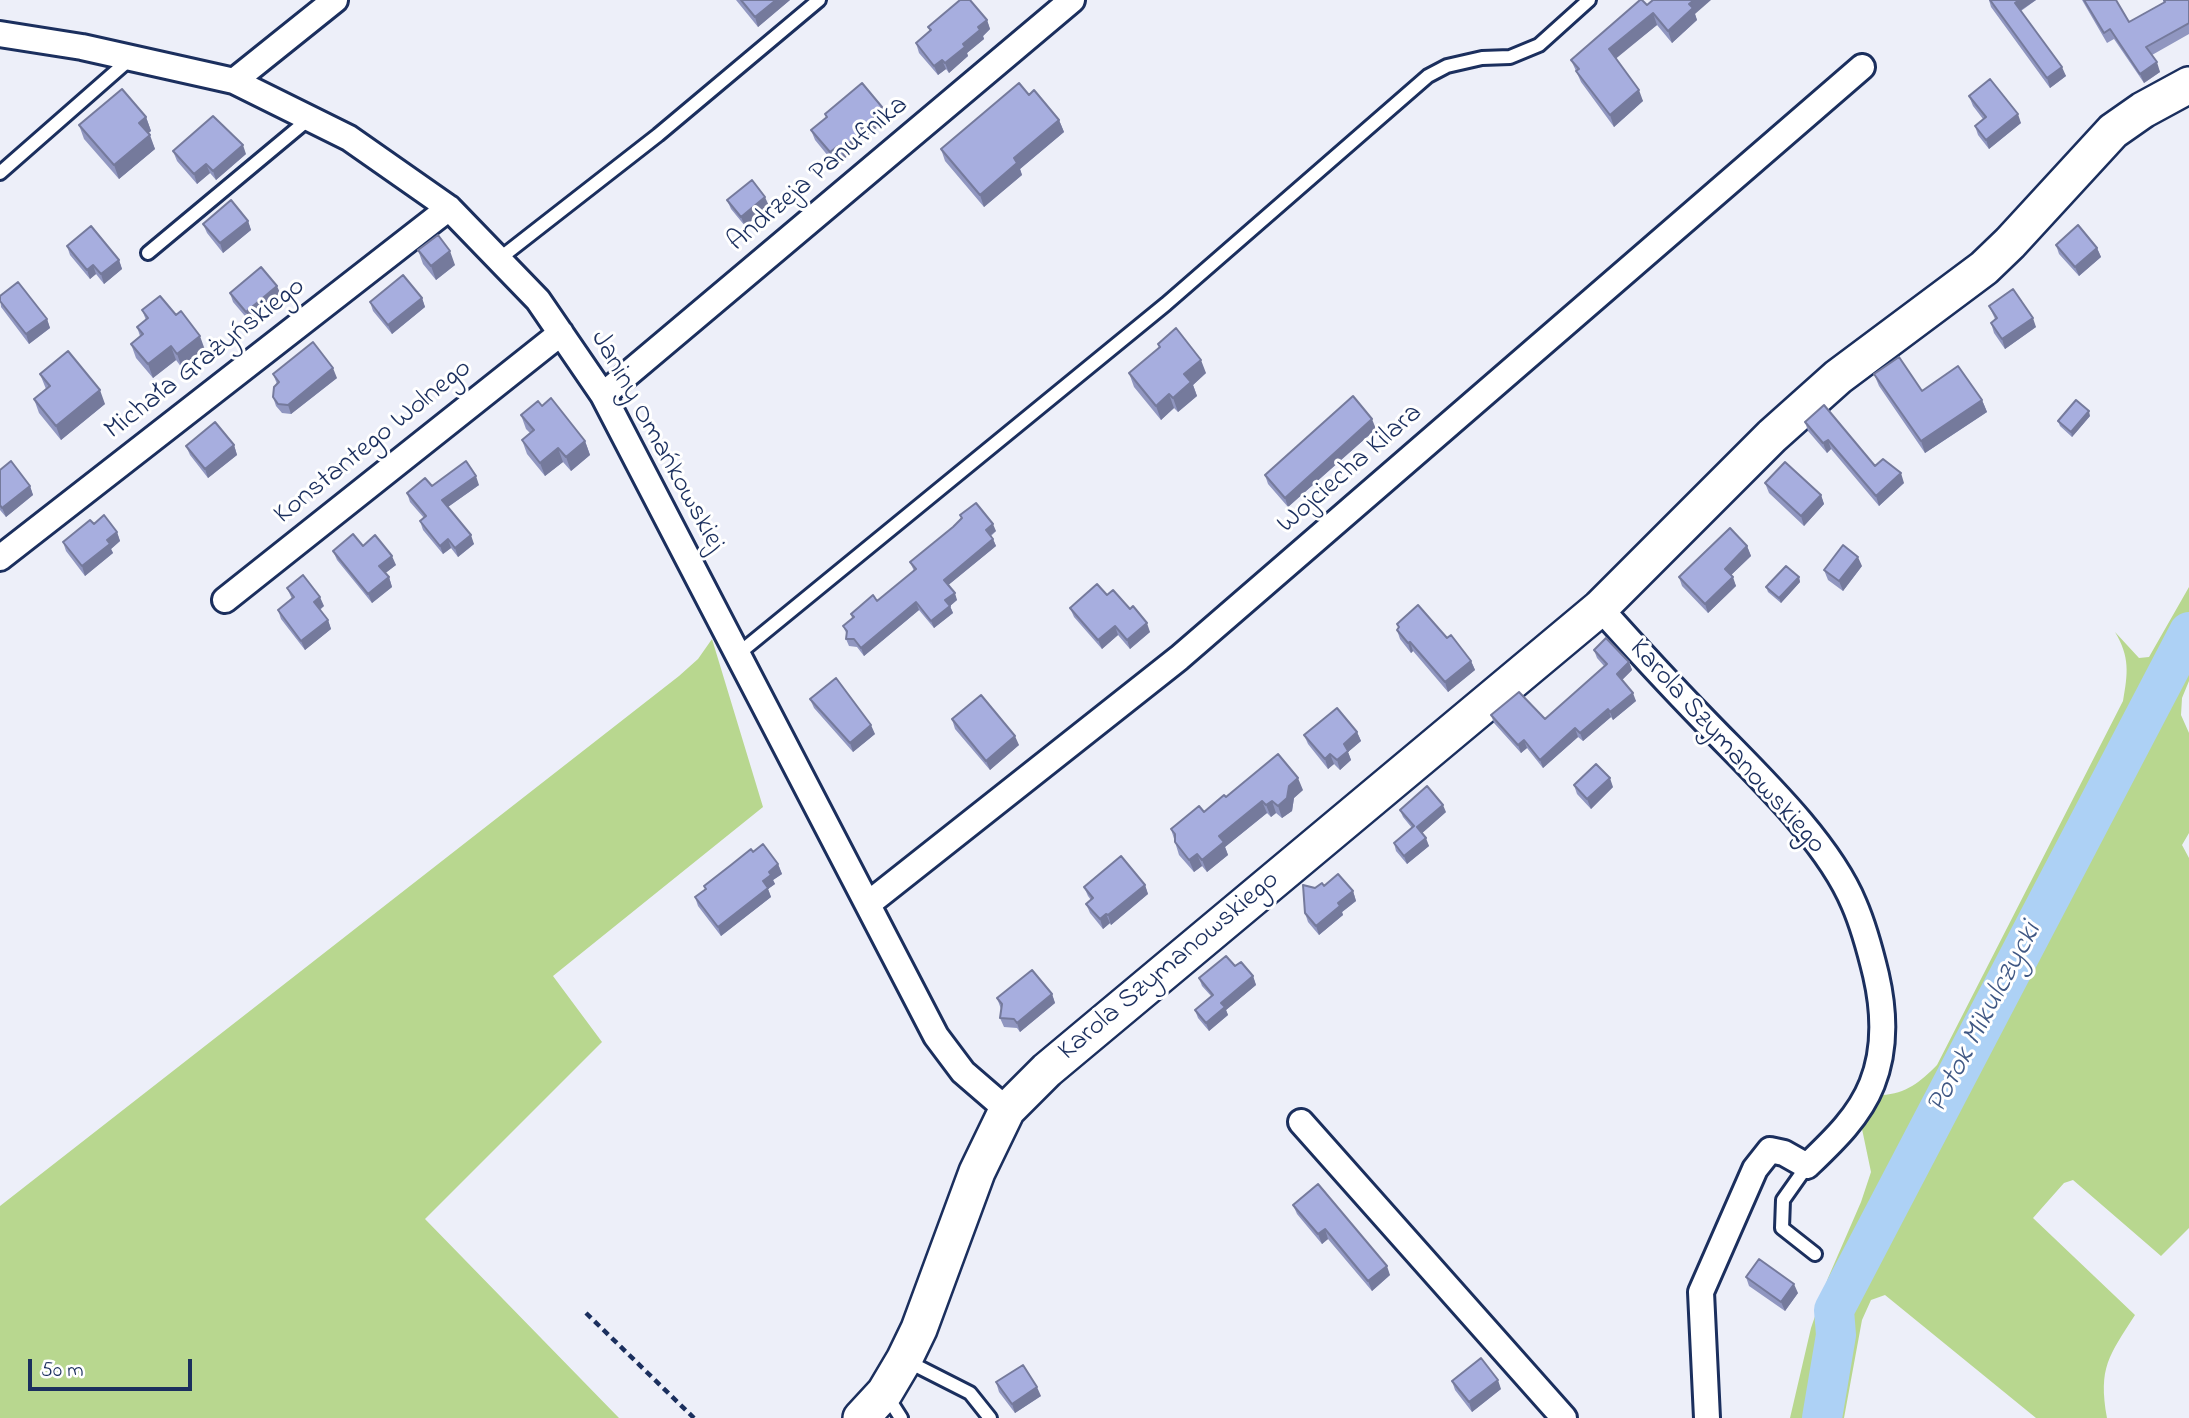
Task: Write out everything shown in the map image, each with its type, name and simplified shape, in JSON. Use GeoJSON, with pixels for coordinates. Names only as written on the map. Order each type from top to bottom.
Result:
{"type":"FeatureCollection","features":[{"type":"Feature","properties":{"kind":"street"},"geometry":{"type":"LineString","coordinates":[[234,81],[335,0]]}},
{"type":"Feature","properties":{"kind":"street","name":"Andrzeja Panufnika"},"geometry":{"type":"LineString","coordinates":[[603,395],[1073,0]]}},
{"type":"Feature","properties":{"kind":"street","name":"Janiny Omańkowskiej"},"geometry":{"type":"LineString","coordinates":[[0,34],[82,47],[234,81],[310,118],[349,138],[449,208],[538,300],[603,395],[936,1036],[963,1072],[1007,1110]]}},
{"type":"Feature","properties":{"kind":"street","name":"Wojciecha Kilara"},"geometry":{"type":"LineString","coordinates":[[868,904],[1179,658],[1862,67]]}},
{"type":"Feature","properties":{"kind":"street","name":"Karola Szymanowskiego"},"geometry":{"type":"LineString","coordinates":[[861,1418],[893,1405],[904,1360],[919,1329],[977,1172],[1007,1110],[1048,1070],[1600,608],[1772,436],[1838,377],[1984,268],[2113,131],[2143,110],[2189,85]]}},
{"type":"Feature","properties":{"kind":"street","name":"Michała Grażyńskiego"},"geometry":{"type":"LineString","coordinates":[[0,558],[449,208]]}},
{"type":"Feature","properties":{"kind":"street","name":"Konstantego Wolnego"},"geometry":{"type":"LineString","coordinates":[[225,600],[561,333]]}},
{"type":"Feature","properties":{"kind":"street","name":"Karola Szymanowskiego"},"geometry":{"type":"LineString","coordinates":[[1600,608],[1801,823],[1832,866],[1853,902],[1870,947],[1881,996],[1882,1045],[1872,1084],[1860,1108],[1840,1134],[1807,1166]]}},
{"type":"Feature","properties":{"kind":"street"},"geometry":{"type":"LineString","coordinates":[[1301,1122],[1564,1418]]}},
{"type":"Feature","properties":{"kind":"street"},"geometry":{"type":"LineString","coordinates":[[1707,1418],[1701,1292],[1755,1170],[1770,1150],[1784,1153],[1807,1166]]}},
{"type":"Feature","properties":{"kind":"lane"},"geometry":{"type":"LineString","coordinates":[[499,259],[658,135],[819,0]]}},
{"type":"Feature","properties":{"kind":"lane"},"geometry":{"type":"LineString","coordinates":[[738,654],[1166,304],[1428,76],[1447,66],[1482,58],[1510,57],[1539,45],[1589,0]]}},
{"type":"Feature","properties":{"kind":"lane"},"geometry":{"type":"LineString","coordinates":[[0,173],[131,58]]}},
{"type":"Feature","properties":{"kind":"lane"},"geometry":{"type":"LineString","coordinates":[[148,253],[310,118]]}},
{"type":"Feature","properties":{"kind":"lane"},"geometry":{"type":"LineString","coordinates":[[1807,1166],[1783,1200],[1782,1228],[1815,1254]]}},
{"type":"Feature","properties":{"kind":"lane"},"geometry":{"type":"LineString","coordinates":[[904,1360],[971,1393],[990,1418]]}},
{"type":"Feature","properties":{"kind":"path"},"geometry":{"type":"LineString","coordinates":[[586,1313],[694,1418]]}},
{"type":"Feature","properties":{"kind":"green space"},"geometry":{"type":"Polygon","coordinates":[[[2189,587],[2189,681],[2182,698],[2181,715],[2189,733],[2189,833],[2182,845],[2189,858],[2189,1228],[2161,1256],[2073,1180],[2064,1183],[2033,1218],[2135,1315],[2112,1352],[2105,1374],[2107,1418],[2036,1418],[1885,1295],[1871,1300],[1862,1320],[1844,1418],[1790,1418],[1811,1328],[1871,1172],[1862,1129],[1882,1095],[1912,1086],[1937,1065],[2123,701],[2126,665],[2123,649],[2115,632],[2139,658],[2149,657],[2189,587]]]}},
{"type":"Feature","properties":{"kind":"green space"},"geometry":{"type":"Polygon","coordinates":[[[712,639],[763,807],[553,976],[602,1042],[425,1219],[619,1418],[0,1418],[0,1206],[679,676],[698,659],[712,639]]]}},
{"type":"Feature","properties":{"kind":"building"},"geometry":{"type":"Polygon","coordinates":[[[741,0],[776,0],[755,17],[741,0]]]}},
{"type":"Feature","properties":{"kind":"building"},"geometry":{"type":"Polygon","coordinates":[[[960,0],[970,0],[987,20],[978,27],[980,30],[963,44],[965,47],[945,63],[942,60],[934,66],[916,43],[931,30],[928,27],[960,0]]]}},
{"type":"Feature","properties":{"kind":"building"},"geometry":{"type":"Polygon","coordinates":[[[1640,0],[1647,5],[1653,0],[1694,0],[1689,4],[1693,8],[1668,31],[1653,13],[1609,49],[1639,90],[1610,115],[1576,71],[1579,69],[1571,60],[1640,0]]]}},
{"type":"Feature","properties":{"kind":"building"},"geometry":{"type":"Polygon","coordinates":[[[1990,0],[2019,0],[2015,3],[2062,67],[2047,78],[1990,0]]]}},
{"type":"Feature","properties":{"kind":"building"},"geometry":{"type":"Polygon","coordinates":[[[2084,0],[2116,0],[2129,22],[2165,2],[2164,0],[2189,0],[2189,23],[2146,47],[2157,62],[2140,74],[2110,29],[2104,33],[2084,0]]]}},
{"type":"Feature","properties":{"kind":"building"},"geometry":{"type":"Polygon","coordinates":[[[1990,79],[2018,114],[1986,140],[1975,126],[1986,117],[1969,96],[1990,79]]]}},
{"type":"Feature","properties":{"kind":"building"},"geometry":{"type":"Polygon","coordinates":[[[862,83],[882,107],[873,115],[875,117],[858,131],[860,134],[841,150],[838,146],[830,152],[811,130],[827,117],[825,114],[862,83]]]}},
{"type":"Feature","properties":{"kind":"building"},"geometry":{"type":"Polygon","coordinates":[[[1019,83],[1029,95],[1034,90],[1059,120],[1014,158],[1017,163],[980,195],[941,149],[1019,83]]]}},
{"type":"Feature","properties":{"kind":"building"},"geometry":{"type":"Polygon","coordinates":[[[122,89],[146,117],[139,123],[150,135],[114,165],[79,125],[122,89]]]}},
{"type":"Feature","properties":{"kind":"building"},"geometry":{"type":"Polygon","coordinates":[[[213,116],[243,145],[213,171],[206,164],[194,174],[173,151],[213,116]]]}},
{"type":"Feature","properties":{"kind":"building"},"geometry":{"type":"Polygon","coordinates":[[[752,180],[765,197],[741,217],[727,200],[752,180]]]}},
{"type":"Feature","properties":{"kind":"building"},"geometry":{"type":"Polygon","coordinates":[[[231,200],[248,221],[220,243],[203,224],[231,200]]]}},
{"type":"Feature","properties":{"kind":"building"},"geometry":{"type":"Polygon","coordinates":[[[2078,225],[2097,248],[2075,267],[2056,245],[2078,225]]]}},
{"type":"Feature","properties":{"kind":"building"},"geometry":{"type":"Polygon","coordinates":[[[91,226],[119,260],[101,274],[93,265],[87,270],[67,246],[91,226]]]}},
{"type":"Feature","properties":{"kind":"building"},"geometry":{"type":"Polygon","coordinates":[[[438,235],[450,251],[431,266],[418,250],[438,235]]]}},
{"type":"Feature","properties":{"kind":"building"},"geometry":{"type":"Polygon","coordinates":[[[261,267],[277,286],[246,312],[230,293],[261,267]]]}},
{"type":"Feature","properties":{"kind":"building"},"geometry":{"type":"Polygon","coordinates":[[[403,275],[422,298],[388,325],[370,302],[403,275]]]}},
{"type":"Feature","properties":{"kind":"building"},"geometry":{"type":"Polygon","coordinates":[[[18,282],[47,319],[26,334],[0,301],[0,296],[18,282]]]}},
{"type":"Feature","properties":{"kind":"building"},"geometry":{"type":"Polygon","coordinates":[[[2013,289],[2033,318],[2002,339],[1991,323],[1997,318],[1989,306],[2013,289]]]}},
{"type":"Feature","properties":{"kind":"building"},"geometry":{"type":"Polygon","coordinates":[[[160,296],[176,315],[181,311],[200,336],[177,354],[171,346],[148,364],[131,344],[143,334],[137,327],[148,318],[142,310],[160,296]]]}},
{"type":"Feature","properties":{"kind":"building"},"geometry":{"type":"Polygon","coordinates":[[[1176,328],[1201,360],[1184,374],[1191,382],[1173,398],[1169,394],[1156,406],[1129,373],[1160,347],[1158,344],[1176,328]]]}},
{"type":"Feature","properties":{"kind":"building"},"geometry":{"type":"Polygon","coordinates":[[[313,342],[333,368],[288,405],[278,404],[273,397],[274,387],[279,382],[273,374],[313,342]]]}},
{"type":"Feature","properties":{"kind":"building"},"geometry":{"type":"Polygon","coordinates":[[[68,351],[100,390],[56,426],[34,399],[50,386],[40,374],[68,351]]]}},
{"type":"Feature","properties":{"kind":"building"},"geometry":{"type":"Polygon","coordinates":[[[1899,357],[1922,391],[1958,366],[1982,400],[1921,441],[1874,374],[1899,357]]]}},
{"type":"Feature","properties":{"kind":"building"},"geometry":{"type":"Polygon","coordinates":[[[1353,396],[1372,419],[1285,498],[1265,475],[1353,396]]]}},
{"type":"Feature","properties":{"kind":"building"},"geometry":{"type":"Polygon","coordinates":[[[551,398],[585,441],[566,457],[558,448],[540,463],[522,440],[534,430],[521,415],[538,401],[542,406],[551,398]]]}},
{"type":"Feature","properties":{"kind":"building"},"geometry":{"type":"Polygon","coordinates":[[[2076,400],[2089,411],[2071,432],[2058,421],[2076,400]]]}},
{"type":"Feature","properties":{"kind":"building"},"geometry":{"type":"Polygon","coordinates":[[[1824,405],[1875,466],[1883,459],[1901,473],[1876,496],[1828,440],[1823,443],[1805,422],[1824,405]]]}},
{"type":"Feature","properties":{"kind":"building"},"geometry":{"type":"Polygon","coordinates":[[[215,422],[234,445],[205,469],[186,446],[215,422]]]}},
{"type":"Feature","properties":{"kind":"building"},"geometry":{"type":"Polygon","coordinates":[[[11,461],[30,486],[2,508],[0,470],[11,461]]]}},
{"type":"Feature","properties":{"kind":"building"},"geometry":{"type":"Polygon","coordinates":[[[466,461],[476,476],[442,500],[471,535],[455,548],[448,539],[440,546],[420,521],[426,516],[407,493],[425,478],[432,486],[466,461]]]}},
{"type":"Feature","properties":{"kind":"building"},"geometry":{"type":"Polygon","coordinates":[[[1785,462],[1821,495],[1801,516],[1765,483],[1785,462]]]}},
{"type":"Feature","properties":{"kind":"building"},"geometry":{"type":"Polygon","coordinates":[[[976,503],[993,524],[986,530],[993,539],[944,580],[955,593],[945,600],[950,606],[931,621],[916,602],[861,648],[854,639],[846,639],[847,631],[843,626],[854,617],[851,614],[873,595],[877,601],[916,569],[910,562],[953,527],[962,518],[960,515],[976,503]]]}},
{"type":"Feature","properties":{"kind":"building"},"geometry":{"type":"Polygon","coordinates":[[[104,515],[117,532],[107,540],[110,544],[82,566],[63,542],[90,520],[94,524],[104,515]]]}},
{"type":"Feature","properties":{"kind":"building"},"geometry":{"type":"Polygon","coordinates":[[[1730,528],[1747,546],[1725,569],[1733,577],[1705,604],[1679,577],[1730,528]]]}},
{"type":"Feature","properties":{"kind":"building"},"geometry":{"type":"Polygon","coordinates":[[[353,534],[363,546],[375,535],[392,556],[379,566],[389,577],[368,594],[333,551],[353,534]]]}},
{"type":"Feature","properties":{"kind":"building"},"geometry":{"type":"Polygon","coordinates":[[[1843,545],[1858,557],[1839,581],[1824,570],[1843,545]]]}},
{"type":"Feature","properties":{"kind":"building"},"geometry":{"type":"Polygon","coordinates":[[[1786,566],[1799,577],[1779,598],[1766,587],[1786,566]]]}},
{"type":"Feature","properties":{"kind":"building"},"geometry":{"type":"Polygon","coordinates":[[[303,575],[320,597],[314,602],[328,620],[301,641],[278,610],[294,597],[287,588],[303,575]]]}},
{"type":"Feature","properties":{"kind":"building"},"geometry":{"type":"Polygon","coordinates":[[[1097,584],[1107,595],[1113,590],[1130,609],[1133,606],[1147,623],[1127,640],[1115,626],[1098,640],[1070,608],[1097,584]]]}},
{"type":"Feature","properties":{"kind":"building"},"geometry":{"type":"Polygon","coordinates":[[[1418,605],[1447,638],[1451,635],[1471,661],[1445,682],[1397,630],[1397,624],[1418,605]]]}},
{"type":"Feature","properties":{"kind":"building"},"geometry":{"type":"Polygon","coordinates":[[[1606,638],[1629,662],[1617,674],[1633,693],[1610,712],[1608,709],[1580,733],[1575,728],[1540,760],[1524,740],[1518,745],[1491,715],[1519,692],[1545,719],[1607,664],[1594,650],[1606,638]]]}},
{"type":"Feature","properties":{"kind":"building"},"geometry":{"type":"Polygon","coordinates":[[[836,678],[871,725],[850,743],[810,699],[836,678]]]}},
{"type":"Feature","properties":{"kind":"building"},"geometry":{"type":"Polygon","coordinates":[[[981,695],[1015,736],[986,761],[952,719],[981,695]]]}},
{"type":"Feature","properties":{"kind":"building"},"geometry":{"type":"Polygon","coordinates":[[[1337,708],[1357,732],[1344,744],[1348,751],[1337,760],[1330,754],[1325,759],[1304,735],[1337,708]]]}},
{"type":"Feature","properties":{"kind":"building"},"geometry":{"type":"Polygon","coordinates":[[[1278,754],[1298,778],[1289,786],[1287,798],[1278,806],[1272,801],[1266,805],[1262,801],[1219,836],[1224,842],[1202,860],[1197,854],[1189,860],[1175,842],[1175,834],[1171,829],[1199,806],[1204,812],[1224,795],[1226,797],[1278,754]]]}},
{"type":"Feature","properties":{"kind":"building"},"geometry":{"type":"Polygon","coordinates":[[[1596,764],[1610,778],[1587,799],[1574,785],[1596,764]]]}},
{"type":"Feature","properties":{"kind":"building"},"geometry":{"type":"Polygon","coordinates":[[[1427,786],[1443,805],[1417,827],[1426,838],[1404,856],[1394,843],[1414,826],[1400,810],[1427,786]]]}},
{"type":"Feature","properties":{"kind":"building"},"geometry":{"type":"Polygon","coordinates":[[[763,844],[778,864],[763,881],[768,888],[718,927],[695,897],[706,889],[704,886],[751,849],[753,852],[763,844]]]}},
{"type":"Feature","properties":{"kind":"building"},"geometry":{"type":"Polygon","coordinates":[[[1121,856],[1145,885],[1100,919],[1086,904],[1093,898],[1084,887],[1121,856]]]}},
{"type":"Feature","properties":{"kind":"building"},"geometry":{"type":"Polygon","coordinates":[[[1338,874],[1353,891],[1316,926],[1305,913],[1303,885],[1315,888],[1322,883],[1324,886],[1338,874]]]}},
{"type":"Feature","properties":{"kind":"building"},"geometry":{"type":"Polygon","coordinates":[[[1226,956],[1235,966],[1241,962],[1253,976],[1221,1003],[1225,1007],[1206,1023],[1195,1010],[1213,995],[1199,978],[1226,956]]]}},
{"type":"Feature","properties":{"kind":"building"},"geometry":{"type":"Polygon","coordinates":[[[1032,970],[1052,994],[1017,1023],[1014,1019],[1000,1018],[1002,1004],[997,998],[1032,970]]]}},
{"type":"Feature","properties":{"kind":"building"},"geometry":{"type":"Polygon","coordinates":[[[1318,1184],[1387,1266],[1368,1281],[1325,1229],[1318,1234],[1293,1205],[1318,1184]]]}},
{"type":"Feature","properties":{"kind":"building"},"geometry":{"type":"Polygon","coordinates":[[[1759,1259],[1794,1284],[1781,1302],[1746,1277],[1759,1259]]]}},
{"type":"Feature","properties":{"kind":"building"},"geometry":{"type":"Polygon","coordinates":[[[1481,1358],[1498,1380],[1469,1402],[1452,1381],[1481,1358]]]}},
{"type":"Feature","properties":{"kind":"building"},"geometry":{"type":"Polygon","coordinates":[[[1023,1365],[1037,1387],[1012,1404],[996,1382],[1023,1365]]]}},
{"type":"Feature","properties":{"kind":"waterway","name":"Potok Mikulczycki"},"geometry":{"type":"LineString","coordinates":[[1822,1418],[1836,1335],[1834,1310],[2189,632]]}}]}
